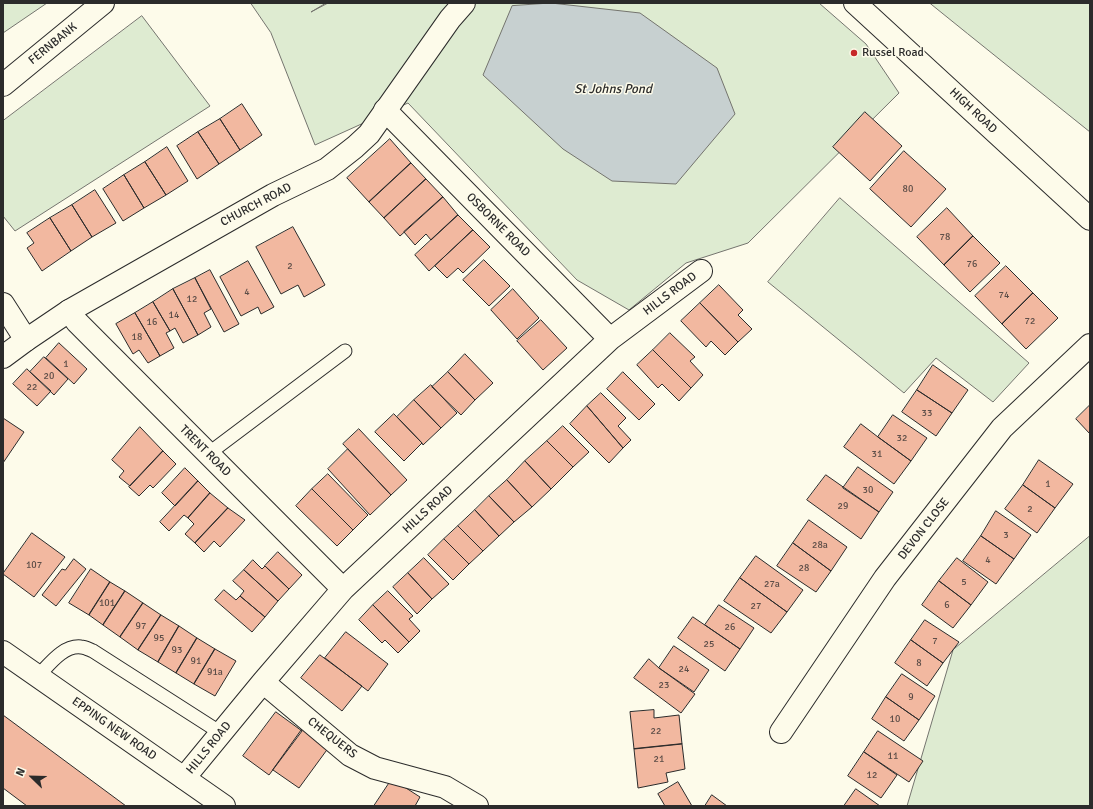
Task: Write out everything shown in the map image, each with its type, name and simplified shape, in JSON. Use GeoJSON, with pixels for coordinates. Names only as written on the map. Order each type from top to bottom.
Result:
{"type":"FeatureCollection","features":[{"type":"Feature","properties":{"kind":"street","name":"FERNBANK"},"geometry":{"type":"LineString","coordinates":[[3,85],[103,3]]}},
{"type":"Feature","properties":{"kind":"street","name":"CHURCH ROAD"},"geometry":{"type":"LineString","coordinates":[[3,357],[69,311],[273,195],[326,169],[355,147],[369,134],[450,19],[464,3]]}},
{"type":"Feature","properties":{"kind":"street","name":"HIGH ROAD"},"geometry":{"type":"LineString","coordinates":[[855,3],[1090,219]]}},
{"type":"Feature","properties":{"kind":"street","name":"OSBORNE ROAD"},"geometry":{"type":"LineString","coordinates":[[386,110],[610,339]]}},
{"type":"Feature","properties":{"kind":"street","name":"HILLS ROAD"},"geometry":{"type":"LineString","coordinates":[[184,778],[263,682],[343,589],[610,339],[701,271]]}},
{"type":"Feature","properties":{"kind":"street"},"geometry":{"type":"LineString","coordinates":[[3,304],[26,340]]}},
{"type":"Feature","properties":{"kind":"street","name":"TRENT ROAD"},"geometry":{"type":"LineString","coordinates":[[69,311],[77,322],[343,589]]}},
{"type":"Feature","properties":{"kind":"street","name":"DEVON CLOSE"},"geometry":{"type":"LineString","coordinates":[[781,732],[885,578],[1002,428],[1090,345]]}},
{"type":"Feature","properties":{"kind":"street","name":"EPPING NEW ROAD"},"geometry":{"type":"LineString","coordinates":[[3,652],[224,806]]}},
{"type":"Feature","properties":{"kind":"street","name":"CHEQUERS"},"geometry":{"type":"LineString","coordinates":[[263,682],[350,755],[375,768],[445,787],[477,806]]}},
{"type":"Feature","properties":{"kind":"lane"},"geometry":{"type":"LineString","coordinates":[[208,454],[345,351]]}},
{"type":"Feature","properties":{"kind":"lane"},"geometry":{"type":"LineString","coordinates":[[38,676],[62,653],[71,647],[82,647],[93,652],[221,732]]}},
{"type":"Feature","properties":{"kind":"green space"},"geometry":{"type":"Polygon","coordinates":[[[3,3],[47,3],[3,33],[3,3]]]}},
{"type":"Feature","properties":{"kind":"green space"},"geometry":{"type":"Polygon","coordinates":[[[251,3],[326,3],[311,12],[328,3],[819,3],[866,44],[899,93],[748,243],[686,263],[629,310],[577,280],[408,103],[315,145],[271,33],[251,3]]]}},
{"type":"Feature","properties":{"kind":"green space"},"geometry":{"type":"Polygon","coordinates":[[[930,3],[1090,3],[1090,132],[968,34],[930,3]]]}},
{"type":"Feature","properties":{"kind":"green space"},"geometry":{"type":"Polygon","coordinates":[[[142,16],[210,106],[15,231],[3,216],[3,121],[142,16]]]}},
{"type":"Feature","properties":{"kind":"green space"},"geometry":{"type":"Polygon","coordinates":[[[840,198],[1029,363],[993,402],[936,358],[904,393],[768,282],[840,198]]]}},
{"type":"Feature","properties":{"kind":"green space"},"geometry":{"type":"Polygon","coordinates":[[[1090,536],[1090,806],[907,806],[953,650],[1090,536]]]}},
{"type":"Feature","properties":{"kind":"water","name":"St Johns Pond"},"geometry":{"type":"Polygon","coordinates":[[[551,3],[640,13],[717,68],[735,114],[676,184],[612,181],[563,149],[483,75],[512,6],[551,3]]]}},
{"type":"Feature","properties":{"kind":"building"},"geometry":{"type":"Polygon","coordinates":[[[242,104],[262,135],[240,150],[220,119],[242,104]]]}},
{"type":"Feature","properties":{"kind":"building"},"geometry":{"type":"Polygon","coordinates":[[[865,112],[902,146],[870,181],[833,147],[865,112]]]}},
{"type":"Feature","properties":{"kind":"building"},"geometry":{"type":"Polygon","coordinates":[[[220,119],[240,150],[219,164],[198,132],[220,119]]]}},
{"type":"Feature","properties":{"kind":"building"},"geometry":{"type":"Polygon","coordinates":[[[198,132],[219,164],[197,179],[177,146],[198,132]]]}},
{"type":"Feature","properties":{"kind":"building"},"geometry":{"type":"Polygon","coordinates":[[[390,139],[411,163],[369,202],[347,178],[390,139]]]}},
{"type":"Feature","properties":{"kind":"building"},"geometry":{"type":"Polygon","coordinates":[[[167,147],[188,181],[166,195],[145,162],[167,147]]]}},
{"type":"Feature","properties":{"kind":"building"},"geometry":{"type":"Polygon","coordinates":[[[904,151],[946,189],[911,227],[870,189],[904,151]]]}},
{"type":"Feature","properties":{"kind":"building"},"geometry":{"type":"Polygon","coordinates":[[[145,162],[166,195],[144,208],[124,175],[145,162]]]}},
{"type":"Feature","properties":{"kind":"building"},"geometry":{"type":"Polygon","coordinates":[[[411,163],[426,179],[384,218],[369,202],[411,163]]]}},
{"type":"Feature","properties":{"kind":"building"},"geometry":{"type":"Polygon","coordinates":[[[124,175],[144,208],[123,221],[103,189],[124,175]]]}},
{"type":"Feature","properties":{"kind":"building"},"geometry":{"type":"Polygon","coordinates":[[[426,179],[443,197],[400,236],[384,218],[426,179]]]}},
{"type":"Feature","properties":{"kind":"building"},"geometry":{"type":"Polygon","coordinates":[[[95,190],[116,223],[92,237],[72,205],[95,190]]]}},
{"type":"Feature","properties":{"kind":"building"},"geometry":{"type":"Polygon","coordinates":[[[443,197],[458,215],[431,240],[426,234],[415,245],[404,232],[443,197]]]}},
{"type":"Feature","properties":{"kind":"building"},"geometry":{"type":"Polygon","coordinates":[[[72,205],[92,237],[71,251],[50,218],[72,205]]]}},
{"type":"Feature","properties":{"kind":"building"},"geometry":{"type":"Polygon","coordinates":[[[947,208],[973,236],[944,265],[917,237],[947,208]]]}},
{"type":"Feature","properties":{"kind":"building"},"geometry":{"type":"Polygon","coordinates":[[[458,215],[473,230],[429,271],[415,255],[458,215]]]}},
{"type":"Feature","properties":{"kind":"building"},"geometry":{"type":"Polygon","coordinates":[[[50,218],[71,251],[42,271],[27,248],[34,243],[27,233],[50,218]]]}},
{"type":"Feature","properties":{"kind":"building"},"geometry":{"type":"Polygon","coordinates":[[[293,227],[325,285],[304,297],[298,285],[281,294],[256,247],[293,227]]]}},
{"type":"Feature","properties":{"kind":"building"},"geometry":{"type":"Polygon","coordinates":[[[473,230],[490,247],[463,273],[458,268],[447,278],[435,266],[473,230]]]}},
{"type":"Feature","properties":{"kind":"building"},"geometry":{"type":"Polygon","coordinates":[[[973,236],[1000,263],[970,292],[944,265],[973,236]]]}},
{"type":"Feature","properties":{"kind":"building"},"geometry":{"type":"Polygon","coordinates":[[[484,260],[510,286],[489,306],[463,280],[484,260]]]}},
{"type":"Feature","properties":{"kind":"building"},"geometry":{"type":"Polygon","coordinates":[[[248,261],[274,307],[261,314],[258,307],[241,316],[220,277],[248,261]]]}},
{"type":"Feature","properties":{"kind":"building"},"geometry":{"type":"Polygon","coordinates":[[[1006,266],[1033,293],[1002,324],[975,296],[1006,266]]]}},
{"type":"Feature","properties":{"kind":"building"},"geometry":{"type":"Polygon","coordinates":[[[210,270],[239,324],[224,332],[195,278],[210,270]]]}},
{"type":"Feature","properties":{"kind":"building"},"geometry":{"type":"Polygon","coordinates":[[[195,278],[211,309],[204,313],[211,327],[198,335],[173,289],[195,278]]]}},
{"type":"Feature","properties":{"kind":"building"},"geometry":{"type":"Polygon","coordinates":[[[719,285],[743,310],[738,315],[752,329],[738,342],[700,303],[719,285]]]}},
{"type":"Feature","properties":{"kind":"building"},"geometry":{"type":"Polygon","coordinates":[[[173,289],[198,335],[183,343],[175,328],[170,331],[153,302],[173,289]]]}},
{"type":"Feature","properties":{"kind":"building"},"geometry":{"type":"Polygon","coordinates":[[[513,289],[539,318],[517,339],[491,310],[513,289]]]}},
{"type":"Feature","properties":{"kind":"building"},"geometry":{"type":"Polygon","coordinates":[[[1033,293],[1058,318],[1026,349],[1002,324],[1033,293]]]}},
{"type":"Feature","properties":{"kind":"building"},"geometry":{"type":"Polygon","coordinates":[[[153,302],[170,331],[166,333],[174,348],[160,356],[135,313],[153,302]]]}},
{"type":"Feature","properties":{"kind":"building"},"geometry":{"type":"Polygon","coordinates":[[[700,303],[738,342],[725,355],[711,341],[706,347],[681,321],[700,303]]]}},
{"type":"Feature","properties":{"kind":"building"},"geometry":{"type":"Polygon","coordinates":[[[135,313],[160,356],[148,363],[139,350],[133,354],[116,324],[135,313]]]}},
{"type":"Feature","properties":{"kind":"building"},"geometry":{"type":"Polygon","coordinates":[[[541,320],[567,348],[543,370],[517,341],[541,320]]]}},
{"type":"Feature","properties":{"kind":"building"},"geometry":{"type":"Polygon","coordinates":[[[670,333],[695,357],[690,361],[703,375],[691,388],[653,350],[670,333]]]}},
{"type":"Feature","properties":{"kind":"building"},"geometry":{"type":"Polygon","coordinates":[[[59,343],[87,369],[74,384],[46,358],[59,343]]]}},
{"type":"Feature","properties":{"kind":"building"},"geometry":{"type":"Polygon","coordinates":[[[653,350],[691,388],[679,401],[662,384],[658,388],[637,365],[653,350]]]}},
{"type":"Feature","properties":{"kind":"building"},"geometry":{"type":"Polygon","coordinates":[[[465,354],[493,383],[475,400],[448,372],[465,354]]]}},
{"type":"Feature","properties":{"kind":"building"},"geometry":{"type":"Polygon","coordinates":[[[44,357],[68,379],[54,395],[30,372],[44,357]]]}},
{"type":"Feature","properties":{"kind":"building"},"geometry":{"type":"Polygon","coordinates":[[[933,365],[968,390],[952,413],[917,390],[933,365]]]}},
{"type":"Feature","properties":{"kind":"building"},"geometry":{"type":"Polygon","coordinates":[[[27,369],[51,391],[37,406],[13,384],[27,369]]]}},
{"type":"Feature","properties":{"kind":"building"},"geometry":{"type":"Polygon","coordinates":[[[448,372],[475,400],[461,415],[432,387],[448,372]]]}},
{"type":"Feature","properties":{"kind":"building"},"geometry":{"type":"Polygon","coordinates":[[[623,372],[655,404],[639,420],[607,389],[623,372]]]}},
{"type":"Feature","properties":{"kind":"building"},"geometry":{"type":"Polygon","coordinates":[[[431,385],[457,413],[441,428],[414,400],[431,385]]]}},
{"type":"Feature","properties":{"kind":"building"},"geometry":{"type":"Polygon","coordinates":[[[917,390],[952,413],[936,436],[902,412],[917,390]]]}},
{"type":"Feature","properties":{"kind":"building"},"geometry":{"type":"Polygon","coordinates":[[[601,393],[626,418],[618,426],[631,440],[623,448],[587,406],[601,393]]]}},
{"type":"Feature","properties":{"kind":"building"},"geometry":{"type":"Polygon","coordinates":[[[414,400],[441,428],[423,445],[397,417],[414,400]]]}},
{"type":"Feature","properties":{"kind":"building"},"geometry":{"type":"Polygon","coordinates":[[[1090,405],[1090,434],[1076,419],[1090,405]]]}},
{"type":"Feature","properties":{"kind":"building"},"geometry":{"type":"Polygon","coordinates":[[[587,406],[623,448],[609,463],[570,424],[587,406]]]}},
{"type":"Feature","properties":{"kind":"building"},"geometry":{"type":"Polygon","coordinates":[[[394,414],[422,443],[404,461],[375,432],[394,414]]]}},
{"type":"Feature","properties":{"kind":"building"},"geometry":{"type":"Polygon","coordinates":[[[893,415],[927,438],[911,461],[878,437],[893,415]]]}},
{"type":"Feature","properties":{"kind":"building"},"geometry":{"type":"Polygon","coordinates":[[[3,418],[24,432],[3,463],[3,418]]]}},
{"type":"Feature","properties":{"kind":"building"},"geometry":{"type":"Polygon","coordinates":[[[861,424],[911,461],[894,484],[844,447],[861,424]]]}},
{"type":"Feature","properties":{"kind":"building"},"geometry":{"type":"Polygon","coordinates":[[[563,426],[589,452],[573,467],[547,441],[563,426]]]}},
{"type":"Feature","properties":{"kind":"building"},"geometry":{"type":"Polygon","coordinates":[[[140,427],[163,451],[130,486],[119,477],[124,471],[112,460],[140,427]]]}},
{"type":"Feature","properties":{"kind":"building"},"geometry":{"type":"Polygon","coordinates":[[[359,429],[407,480],[391,495],[343,444],[359,429]]]}},
{"type":"Feature","properties":{"kind":"building"},"geometry":{"type":"Polygon","coordinates":[[[547,441],[573,467],[551,489],[525,461],[547,441]]]}},
{"type":"Feature","properties":{"kind":"building"},"geometry":{"type":"Polygon","coordinates":[[[348,449],[391,495],[370,515],[328,469],[348,449]]]}},
{"type":"Feature","properties":{"kind":"building"},"geometry":{"type":"Polygon","coordinates":[[[163,451],[176,464],[153,488],[150,485],[139,496],[129,487],[163,451]]]}},
{"type":"Feature","properties":{"kind":"building"},"geometry":{"type":"Polygon","coordinates":[[[1039,460],[1073,484],[1055,508],[1023,485],[1039,460]]]}},
{"type":"Feature","properties":{"kind":"building"},"geometry":{"type":"Polygon","coordinates":[[[525,461],[551,489],[532,507],[507,480],[525,461]]]}},
{"type":"Feature","properties":{"kind":"building"},"geometry":{"type":"Polygon","coordinates":[[[858,467],[893,492],[879,512],[843,488],[858,467]]]}},
{"type":"Feature","properties":{"kind":"building"},"geometry":{"type":"Polygon","coordinates":[[[185,468],[198,481],[175,506],[162,493],[185,468]]]}},
{"type":"Feature","properties":{"kind":"building"},"geometry":{"type":"Polygon","coordinates":[[[328,474],[368,515],[353,530],[312,489],[328,474]]]}},
{"type":"Feature","properties":{"kind":"building"},"geometry":{"type":"Polygon","coordinates":[[[826,475],[879,512],[861,539],[807,500],[826,475]]]}},
{"type":"Feature","properties":{"kind":"building"},"geometry":{"type":"Polygon","coordinates":[[[507,480],[532,507],[514,522],[489,496],[507,480]]]}},
{"type":"Feature","properties":{"kind":"building"},"geometry":{"type":"Polygon","coordinates":[[[198,481],[210,493],[188,518],[184,515],[169,531],[160,522],[198,481]]]}},
{"type":"Feature","properties":{"kind":"building"},"geometry":{"type":"Polygon","coordinates":[[[1023,485],[1055,508],[1037,533],[1005,509],[1023,485]]]}},
{"type":"Feature","properties":{"kind":"building"},"geometry":{"type":"Polygon","coordinates":[[[312,489],[353,530],[337,546],[296,506],[312,489]]]}},
{"type":"Feature","properties":{"kind":"building"},"geometry":{"type":"Polygon","coordinates":[[[210,493],[228,508],[195,543],[185,534],[194,524],[188,518],[210,493]]]}},
{"type":"Feature","properties":{"kind":"building"},"geometry":{"type":"Polygon","coordinates":[[[489,496],[514,522],[499,536],[475,510],[489,496]]]}},
{"type":"Feature","properties":{"kind":"building"},"geometry":{"type":"Polygon","coordinates":[[[228,508],[245,520],[220,547],[214,541],[204,552],[195,543],[228,508]]]}},
{"type":"Feature","properties":{"kind":"building"},"geometry":{"type":"Polygon","coordinates":[[[475,510],[499,536],[483,551],[458,526],[475,510]]]}},
{"type":"Feature","properties":{"kind":"building"},"geometry":{"type":"Polygon","coordinates":[[[996,511],[1031,535],[1014,559],[981,536],[996,511]]]}},
{"type":"Feature","properties":{"kind":"building"},"geometry":{"type":"Polygon","coordinates":[[[809,520],[847,547],[831,571],[793,543],[809,520]]]}},
{"type":"Feature","properties":{"kind":"building"},"geometry":{"type":"Polygon","coordinates":[[[458,526],[483,551],[469,564],[444,539],[458,526]]]}},
{"type":"Feature","properties":{"kind":"building"},"geometry":{"type":"Polygon","coordinates":[[[32,533],[65,557],[34,597],[3,574],[32,533]]]}},
{"type":"Feature","properties":{"kind":"building"},"geometry":{"type":"Polygon","coordinates":[[[981,536],[1014,559],[996,584],[963,561],[981,536]]]}},
{"type":"Feature","properties":{"kind":"building"},"geometry":{"type":"Polygon","coordinates":[[[444,539],[469,564],[453,580],[428,555],[444,539]]]}},
{"type":"Feature","properties":{"kind":"building"},"geometry":{"type":"Polygon","coordinates":[[[793,543],[831,571],[816,592],[777,566],[793,543]]]}},
{"type":"Feature","properties":{"kind":"building"},"geometry":{"type":"Polygon","coordinates":[[[278,552],[302,575],[289,589],[265,566],[278,552]]]}},
{"type":"Feature","properties":{"kind":"building"},"geometry":{"type":"Polygon","coordinates":[[[756,556],[803,590],[787,612],[740,578],[756,556]]]}},
{"type":"Feature","properties":{"kind":"building"},"geometry":{"type":"Polygon","coordinates":[[[424,558],[449,584],[432,599],[408,573],[424,558]]]}},
{"type":"Feature","properties":{"kind":"building"},"geometry":{"type":"Polygon","coordinates":[[[957,558],[988,582],[971,605],[939,581],[957,558]]]}},
{"type":"Feature","properties":{"kind":"building"},"geometry":{"type":"Polygon","coordinates":[[[74,559],[86,569],[56,606],[42,595],[62,569],[65,570],[74,559]]]}},
{"type":"Feature","properties":{"kind":"building"},"geometry":{"type":"Polygon","coordinates":[[[253,560],[262,569],[265,566],[289,589],[278,601],[244,570],[253,560]]]}},
{"type":"Feature","properties":{"kind":"building"},"geometry":{"type":"Polygon","coordinates":[[[91,569],[110,582],[89,615],[69,603],[91,569]]]}},
{"type":"Feature","properties":{"kind":"building"},"geometry":{"type":"Polygon","coordinates":[[[244,570],[278,601],[265,617],[240,596],[244,591],[233,581],[244,570]]]}},
{"type":"Feature","properties":{"kind":"building"},"geometry":{"type":"Polygon","coordinates":[[[408,573],[432,599],[417,614],[393,587],[408,573]]]}},
{"type":"Feature","properties":{"kind":"building"},"geometry":{"type":"Polygon","coordinates":[[[740,578],[787,612],[771,633],[724,601],[740,578]]]}},
{"type":"Feature","properties":{"kind":"building"},"geometry":{"type":"Polygon","coordinates":[[[939,581],[971,605],[953,628],[922,605],[939,581]]]}},
{"type":"Feature","properties":{"kind":"building"},"geometry":{"type":"Polygon","coordinates":[[[110,582],[125,591],[103,625],[89,615],[110,582]]]}},
{"type":"Feature","properties":{"kind":"building"},"geometry":{"type":"Polygon","coordinates":[[[224,590],[236,600],[240,596],[265,617],[252,632],[215,600],[224,590]]]}},
{"type":"Feature","properties":{"kind":"building"},"geometry":{"type":"Polygon","coordinates":[[[125,591],[143,603],[120,637],[103,625],[125,591]]]}},
{"type":"Feature","properties":{"kind":"building"},"geometry":{"type":"Polygon","coordinates":[[[388,591],[413,616],[409,619],[420,631],[409,642],[373,605],[388,591]]]}},
{"type":"Feature","properties":{"kind":"building"},"geometry":{"type":"Polygon","coordinates":[[[143,603],[161,615],[138,650],[120,637],[143,603]]]}},
{"type":"Feature","properties":{"kind":"building"},"geometry":{"type":"Polygon","coordinates":[[[373,605],[409,642],[398,653],[385,640],[382,643],[359,620],[373,605]]]}},
{"type":"Feature","properties":{"kind":"building"},"geometry":{"type":"Polygon","coordinates":[[[719,605],[754,628],[740,649],[705,625],[719,605]]]}},
{"type":"Feature","properties":{"kind":"building"},"geometry":{"type":"Polygon","coordinates":[[[161,615],[179,626],[158,662],[138,650],[161,615]]]}},
{"type":"Feature","properties":{"kind":"building"},"geometry":{"type":"Polygon","coordinates":[[[693,617],[740,649],[725,671],[678,638],[693,617]]]}},
{"type":"Feature","properties":{"kind":"building"},"geometry":{"type":"Polygon","coordinates":[[[925,620],[959,642],[943,663],[911,640],[925,620]]]}},
{"type":"Feature","properties":{"kind":"building"},"geometry":{"type":"Polygon","coordinates":[[[179,626],[197,638],[176,673],[158,662],[179,626]]]}},
{"type":"Feature","properties":{"kind":"building"},"geometry":{"type":"Polygon","coordinates":[[[346,632],[388,664],[368,691],[325,658],[346,632]]]}},
{"type":"Feature","properties":{"kind":"building"},"geometry":{"type":"Polygon","coordinates":[[[197,638],[215,649],[194,684],[176,673],[197,638]]]}},
{"type":"Feature","properties":{"kind":"building"},"geometry":{"type":"Polygon","coordinates":[[[911,640],[943,663],[927,686],[895,663],[911,640]]]}},
{"type":"Feature","properties":{"kind":"building"},"geometry":{"type":"Polygon","coordinates":[[[674,646],[709,670],[694,692],[659,668],[674,646]]]}},
{"type":"Feature","properties":{"kind":"building"},"geometry":{"type":"Polygon","coordinates":[[[215,649],[236,661],[215,696],[194,684],[215,649]]]}},
{"type":"Feature","properties":{"kind":"building"},"geometry":{"type":"Polygon","coordinates":[[[320,655],[362,686],[342,711],[301,678],[320,655]]]}},
{"type":"Feature","properties":{"kind":"building"},"geometry":{"type":"Polygon","coordinates":[[[649,659],[695,694],[681,713],[634,678],[649,659]]]}},
{"type":"Feature","properties":{"kind":"building"},"geometry":{"type":"Polygon","coordinates":[[[902,674],[935,696],[919,720],[886,697],[902,674]]]}},
{"type":"Feature","properties":{"kind":"building"},"geometry":{"type":"Polygon","coordinates":[[[886,697],[919,720],[904,741],[872,719],[886,697]]]}},
{"type":"Feature","properties":{"kind":"building"},"geometry":{"type":"Polygon","coordinates":[[[654,710],[654,718],[679,715],[682,744],[634,749],[630,712],[654,710]]]}},
{"type":"Feature","properties":{"kind":"building"},"geometry":{"type":"Polygon","coordinates":[[[276,712],[302,731],[269,775],[243,756],[276,712]]]}},
{"type":"Feature","properties":{"kind":"building"},"geometry":{"type":"Polygon","coordinates":[[[3,715],[126,806],[27,806],[3,788],[3,715]]]}},
{"type":"Feature","properties":{"kind":"building"},"geometry":{"type":"Polygon","coordinates":[[[303,728],[329,747],[299,788],[273,770],[303,728]]]}},
{"type":"Feature","properties":{"kind":"building"},"geometry":{"type":"Polygon","coordinates":[[[878,731],[923,761],[909,782],[864,752],[878,731]]]}},
{"type":"Feature","properties":{"kind":"building"},"geometry":{"type":"Polygon","coordinates":[[[682,744],[685,769],[666,773],[668,782],[638,788],[634,749],[682,744]]]}},
{"type":"Feature","properties":{"kind":"building"},"geometry":{"type":"Polygon","coordinates":[[[864,752],[897,775],[881,798],[848,776],[864,752]]]}},
{"type":"Feature","properties":{"kind":"building"},"geometry":{"type":"Polygon","coordinates":[[[392,779],[420,797],[415,806],[374,806],[392,779]]]}},
{"type":"Feature","properties":{"kind":"building"},"geometry":{"type":"Polygon","coordinates":[[[678,782],[692,806],[665,806],[658,794],[678,782]]]}},
{"type":"Feature","properties":{"kind":"building"},"geometry":{"type":"Polygon","coordinates":[[[856,789],[880,806],[844,806],[856,789]]]}},
{"type":"Feature","properties":{"kind":"building"},"geometry":{"type":"Polygon","coordinates":[[[712,795],[727,806],[705,806],[712,795]]]}},
{"type":"Feature","properties":{"kind":"place","name":"Russel Road"},"geometry":{"type":"Point","coordinates":[854,53]}}]}
